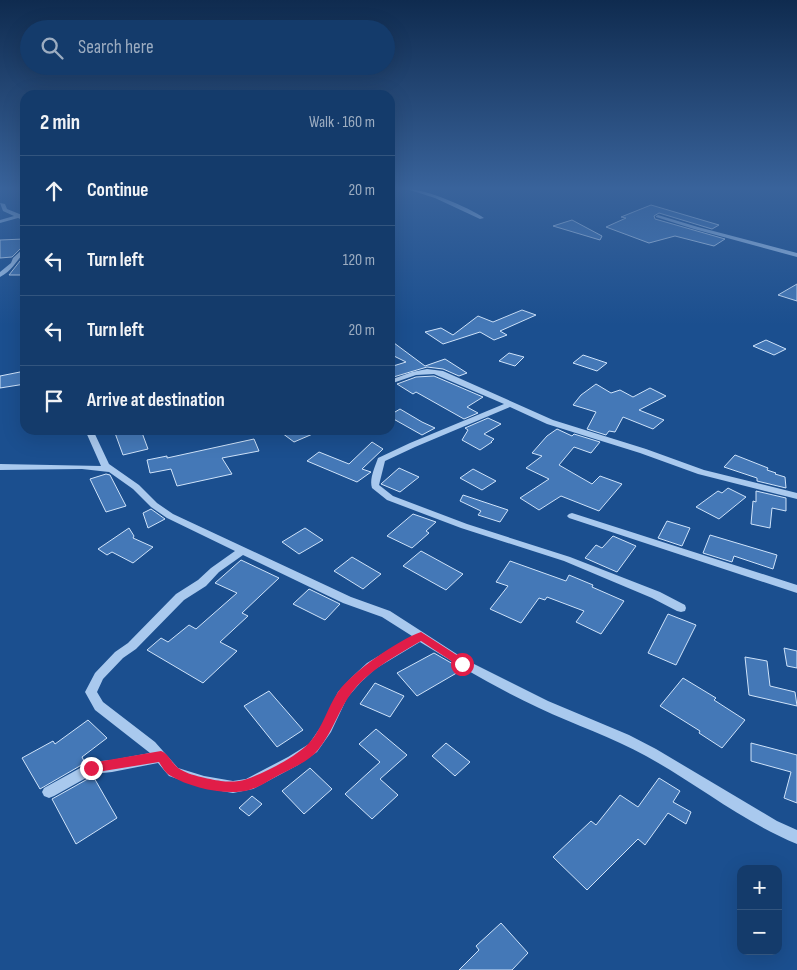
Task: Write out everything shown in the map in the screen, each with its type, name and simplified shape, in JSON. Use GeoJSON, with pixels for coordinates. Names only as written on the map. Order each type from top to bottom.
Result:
{"type":"FeatureCollection","features":[{"type":"Feature","properties":{"kind":"street"},"geometry":{"type":"LineString","coordinates":[[720,234],[797,254]]}},
{"type":"Feature","properties":{"kind":"street"},"geometry":{"type":"LineString","coordinates":[[0,275],[14,264],[15,258],[20,254]]}},
{"type":"Feature","properties":{"kind":"street"},"geometry":{"type":"LineString","coordinates":[[395,380],[418,372],[432,370],[550,422],[643,451],[701,472],[797,496]]}},
{"type":"Feature","properties":{"kind":"street"},"geometry":{"type":"LineString","coordinates":[[509,405],[486,416],[405,447],[381,460],[380,468],[374,479],[374,486],[390,498],[464,526],[567,559],[656,595],[681,608]]}},
{"type":"Feature","properties":{"kind":"street"},"geometry":{"type":"LineString","coordinates":[[91,435],[105,465],[136,487],[154,505],[170,516],[347,600],[386,614],[462,664],[544,705],[625,739],[652,753],[772,826],[797,837]]}},
{"type":"Feature","properties":{"kind":"street"},"geometry":{"type":"LineString","coordinates":[[0,467],[30,469],[90,466],[110,469]]}},
{"type":"Feature","properties":{"kind":"street"},"geometry":{"type":"LineString","coordinates":[[572,516],[797,589]]}},
{"type":"Feature","properties":{"kind":"street"},"geometry":{"type":"LineString","coordinates":[[242,551],[180,598],[99,676],[91,692],[99,706],[151,746],[174,772],[220,786],[233,787],[248,785],[293,762],[313,748],[327,728],[342,696],[356,680],[371,666],[421,636]]}},
{"type":"Feature","properties":{"kind":"street"},"geometry":{"type":"LineString","coordinates":[[49,792],[91,768],[112,766],[161,756]]}},
{"type":"Feature","properties":{"kind":"building"},"geometry":{"type":"Polygon","coordinates":[[[581,234],[599,234],[602,236],[600,240],[581,234]]]}},
{"type":"Feature","properties":{"kind":"building"},"geometry":{"type":"Polygon","coordinates":[[[626,234],[708,234],[725,239],[714,246],[675,236],[649,243],[626,234]]]}},
{"type":"Feature","properties":{"kind":"building"},"geometry":{"type":"Polygon","coordinates":[[[20,239],[20,249],[12,257],[0,258],[0,240],[20,239]]]}},
{"type":"Feature","properties":{"kind":"building"},"geometry":{"type":"Polygon","coordinates":[[[20,261],[20,275],[9,275],[20,261]]]}},
{"type":"Feature","properties":{"kind":"building"},"geometry":{"type":"Polygon","coordinates":[[[797,284],[797,301],[778,295],[797,284]]]}},
{"type":"Feature","properties":{"kind":"building"},"geometry":{"type":"Polygon","coordinates":[[[522,310],[536,315],[500,331],[507,335],[494,340],[480,332],[443,344],[425,332],[441,328],[453,335],[478,316],[493,322],[522,310]]]}},
{"type":"Feature","properties":{"kind":"building"},"geometry":{"type":"Polygon","coordinates":[[[766,340],[786,349],[774,355],[753,346],[766,340]]]}},
{"type":"Feature","properties":{"kind":"building"},"geometry":{"type":"Polygon","coordinates":[[[395,344],[425,366],[445,359],[467,373],[459,376],[443,369],[427,367],[395,377],[395,365],[406,362],[395,356],[395,344]]]}},
{"type":"Feature","properties":{"kind":"building"},"geometry":{"type":"Polygon","coordinates":[[[509,353],[524,357],[515,366],[499,361],[509,353]]]}},
{"type":"Feature","properties":{"kind":"building"},"geometry":{"type":"Polygon","coordinates":[[[583,355],[607,363],[597,371],[573,363],[583,355]]]}},
{"type":"Feature","properties":{"kind":"building"},"geometry":{"type":"Polygon","coordinates":[[[20,372],[20,385],[0,388],[0,376],[20,372]]]}},
{"type":"Feature","properties":{"kind":"building"},"geometry":{"type":"Polygon","coordinates":[[[434,376],[483,397],[467,407],[478,413],[464,419],[416,392],[413,394],[397,384],[416,377],[434,376]]]}},
{"type":"Feature","properties":{"kind":"building"},"geometry":{"type":"Polygon","coordinates":[[[596,384],[611,393],[620,390],[633,397],[650,388],[666,396],[639,410],[664,420],[653,429],[623,417],[615,432],[609,431],[606,435],[587,429],[596,412],[573,405],[581,395],[596,384]]]}},
{"type":"Feature","properties":{"kind":"building"},"geometry":{"type":"Polygon","coordinates":[[[400,409],[435,428],[422,435],[395,420],[395,412],[400,409]]]}},
{"type":"Feature","properties":{"kind":"building"},"geometry":{"type":"Polygon","coordinates":[[[488,418],[501,424],[484,434],[494,439],[492,442],[480,450],[462,440],[468,430],[465,428],[488,418]]]}},
{"type":"Feature","properties":{"kind":"building"},"geometry":{"type":"Polygon","coordinates":[[[557,429],[572,436],[574,434],[600,442],[591,453],[574,447],[559,465],[592,484],[600,476],[622,484],[599,511],[561,496],[539,510],[520,498],[549,479],[526,468],[542,456],[532,453],[547,436],[557,429]]]}},
{"type":"Feature","properties":{"kind":"building"},"geometry":{"type":"Polygon","coordinates":[[[116,435],[143,435],[148,449],[123,455],[116,435]]]}},
{"type":"Feature","properties":{"kind":"building"},"geometry":{"type":"Polygon","coordinates":[[[285,435],[310,435],[294,442],[285,435]]]}},
{"type":"Feature","properties":{"kind":"building"},"geometry":{"type":"Polygon","coordinates":[[[254,439],[259,451],[222,458],[232,474],[177,486],[171,469],[150,473],[147,460],[167,456],[167,458],[254,439]]]}},
{"type":"Feature","properties":{"kind":"building"},"geometry":{"type":"Polygon","coordinates":[[[372,442],[383,449],[362,469],[371,472],[357,482],[307,461],[319,452],[349,464],[372,442]]]}},
{"type":"Feature","properties":{"kind":"building"},"geometry":{"type":"Polygon","coordinates":[[[735,455],[785,477],[786,488],[757,481],[757,478],[724,467],[735,455]]]}},
{"type":"Feature","properties":{"kind":"building"},"geometry":{"type":"Polygon","coordinates":[[[399,468],[419,477],[400,492],[381,484],[399,468]]]}},
{"type":"Feature","properties":{"kind":"building"},"geometry":{"type":"Polygon","coordinates":[[[473,469],[496,481],[482,490],[460,478],[473,469]]]}},
{"type":"Feature","properties":{"kind":"building"},"geometry":{"type":"Polygon","coordinates":[[[106,474],[110,475],[126,506],[106,512],[90,479],[106,474]]]}},
{"type":"Feature","properties":{"kind":"building"},"geometry":{"type":"Polygon","coordinates":[[[728,488],[746,497],[719,519],[696,507],[718,491],[722,493],[728,488]]]}},
{"type":"Feature","properties":{"kind":"building"},"geometry":{"type":"Polygon","coordinates":[[[756,491],[786,498],[786,511],[772,508],[770,528],[751,524],[753,501],[756,502],[756,491]]]}},
{"type":"Feature","properties":{"kind":"building"},"geometry":{"type":"Polygon","coordinates":[[[463,495],[508,510],[500,522],[478,515],[481,511],[460,501],[463,495]]]}},
{"type":"Feature","properties":{"kind":"building"},"geometry":{"type":"Polygon","coordinates":[[[151,509],[165,519],[148,528],[143,513],[151,509]]]}},
{"type":"Feature","properties":{"kind":"building"},"geometry":{"type":"Polygon","coordinates":[[[413,514],[436,522],[426,531],[429,533],[412,548],[387,536],[413,514]]]}},
{"type":"Feature","properties":{"kind":"building"},"geometry":{"type":"Polygon","coordinates":[[[667,521],[690,528],[682,546],[658,538],[667,521]]]}},
{"type":"Feature","properties":{"kind":"building"},"geometry":{"type":"Polygon","coordinates":[[[129,528],[134,536],[133,538],[153,547],[133,563],[112,552],[107,555],[98,549],[129,528]]]}},
{"type":"Feature","properties":{"kind":"building"},"geometry":{"type":"Polygon","coordinates":[[[305,528],[323,540],[299,554],[282,542],[305,528]]]}},
{"type":"Feature","properties":{"kind":"building"},"geometry":{"type":"Polygon","coordinates":[[[710,535],[777,555],[773,569],[734,556],[732,562],[703,553],[710,535]]]}},
{"type":"Feature","properties":{"kind":"building"},"geometry":{"type":"Polygon","coordinates":[[[613,536],[636,546],[617,572],[585,558],[596,545],[602,548],[613,536]]]}},
{"type":"Feature","properties":{"kind":"building"},"geometry":{"type":"Polygon","coordinates":[[[421,551],[463,574],[446,590],[403,566],[421,551]]]}},
{"type":"Feature","properties":{"kind":"building"},"geometry":{"type":"Polygon","coordinates":[[[352,557],[381,574],[363,589],[334,571],[352,557]]]}},
{"type":"Feature","properties":{"kind":"building"},"geometry":{"type":"Polygon","coordinates":[[[241,560],[279,578],[242,613],[248,616],[220,642],[237,651],[203,683],[147,650],[161,638],[168,642],[189,625],[196,629],[237,593],[215,583],[241,560]]]}},
{"type":"Feature","properties":{"kind":"building"},"geometry":{"type":"Polygon","coordinates":[[[510,561],[566,581],[569,575],[624,601],[601,634],[576,622],[584,611],[547,597],[545,600],[539,598],[521,623],[490,609],[508,586],[496,582],[510,561]]]}},
{"type":"Feature","properties":{"kind":"building"},"geometry":{"type":"Polygon","coordinates":[[[309,589],[340,604],[325,620],[293,604],[309,589]]]}},
{"type":"Feature","properties":{"kind":"building"},"geometry":{"type":"Polygon","coordinates":[[[668,614],[696,625],[676,665],[648,653],[668,614]]]}},
{"type":"Feature","properties":{"kind":"building"},"geometry":{"type":"Polygon","coordinates":[[[784,648],[797,651],[797,668],[787,666],[784,648]]]}},
{"type":"Feature","properties":{"kind":"building"},"geometry":{"type":"Polygon","coordinates":[[[434,653],[453,664],[460,671],[417,696],[397,673],[434,653]]]}},
{"type":"Feature","properties":{"kind":"building"},"geometry":{"type":"Polygon","coordinates":[[[745,657],[767,661],[770,686],[795,692],[797,706],[749,695],[745,657]]]}},
{"type":"Feature","properties":{"kind":"building"},"geometry":{"type":"Polygon","coordinates":[[[683,678],[716,698],[714,700],[745,720],[722,748],[699,733],[700,731],[660,706],[683,678]]]}},
{"type":"Feature","properties":{"kind":"building"},"geometry":{"type":"Polygon","coordinates":[[[375,683],[404,696],[390,717],[360,704],[375,683]]]}},
{"type":"Feature","properties":{"kind":"building"},"geometry":{"type":"Polygon","coordinates":[[[269,691],[303,730],[277,747],[244,706],[269,691]]]}},
{"type":"Feature","properties":{"kind":"building"},"geometry":{"type":"Polygon","coordinates":[[[88,720],[107,738],[82,757],[85,763],[40,789],[22,758],[53,741],[55,744],[88,720]]]}},
{"type":"Feature","properties":{"kind":"building"},"geometry":{"type":"Polygon","coordinates":[[[376,729],[407,755],[380,779],[398,795],[372,819],[345,794],[380,762],[359,744],[376,729]]]}},
{"type":"Feature","properties":{"kind":"building"},"geometry":{"type":"Polygon","coordinates":[[[446,743],[470,762],[455,776],[432,756],[446,743]]]}},
{"type":"Feature","properties":{"kind":"building"},"geometry":{"type":"Polygon","coordinates":[[[751,743],[797,755],[797,803],[784,798],[791,772],[751,761],[751,743]]]}},
{"type":"Feature","properties":{"kind":"building"},"geometry":{"type":"Polygon","coordinates":[[[310,768],[332,789],[304,814],[282,791],[310,768]]]}},
{"type":"Feature","properties":{"kind":"building"},"geometry":{"type":"Polygon","coordinates":[[[93,776],[117,818],[76,844],[52,799],[93,776]]]}},
{"type":"Feature","properties":{"kind":"building"},"geometry":{"type":"Polygon","coordinates":[[[659,778],[680,791],[673,802],[691,812],[686,824],[668,813],[645,845],[638,839],[587,890],[553,857],[591,821],[596,825],[620,795],[638,807],[659,778]]]}},
{"type":"Feature","properties":{"kind":"building"},"geometry":{"type":"Polygon","coordinates":[[[252,796],[262,804],[249,816],[239,808],[252,796]]]}},
{"type":"Feature","properties":{"kind":"building"},"geometry":{"type":"Polygon","coordinates":[[[501,923],[528,953],[512,970],[459,970],[479,950],[476,946],[501,923]]]}},
{"type":"Feature","properties":{"kind":"route"},"geometry":{"type":"LineString","coordinates":[[91,768],[112,766],[161,756],[174,772],[189,778],[220,786],[248,785],[293,762],[313,748],[327,728],[342,696],[356,680],[371,666],[421,636],[462,664]]}}]}
